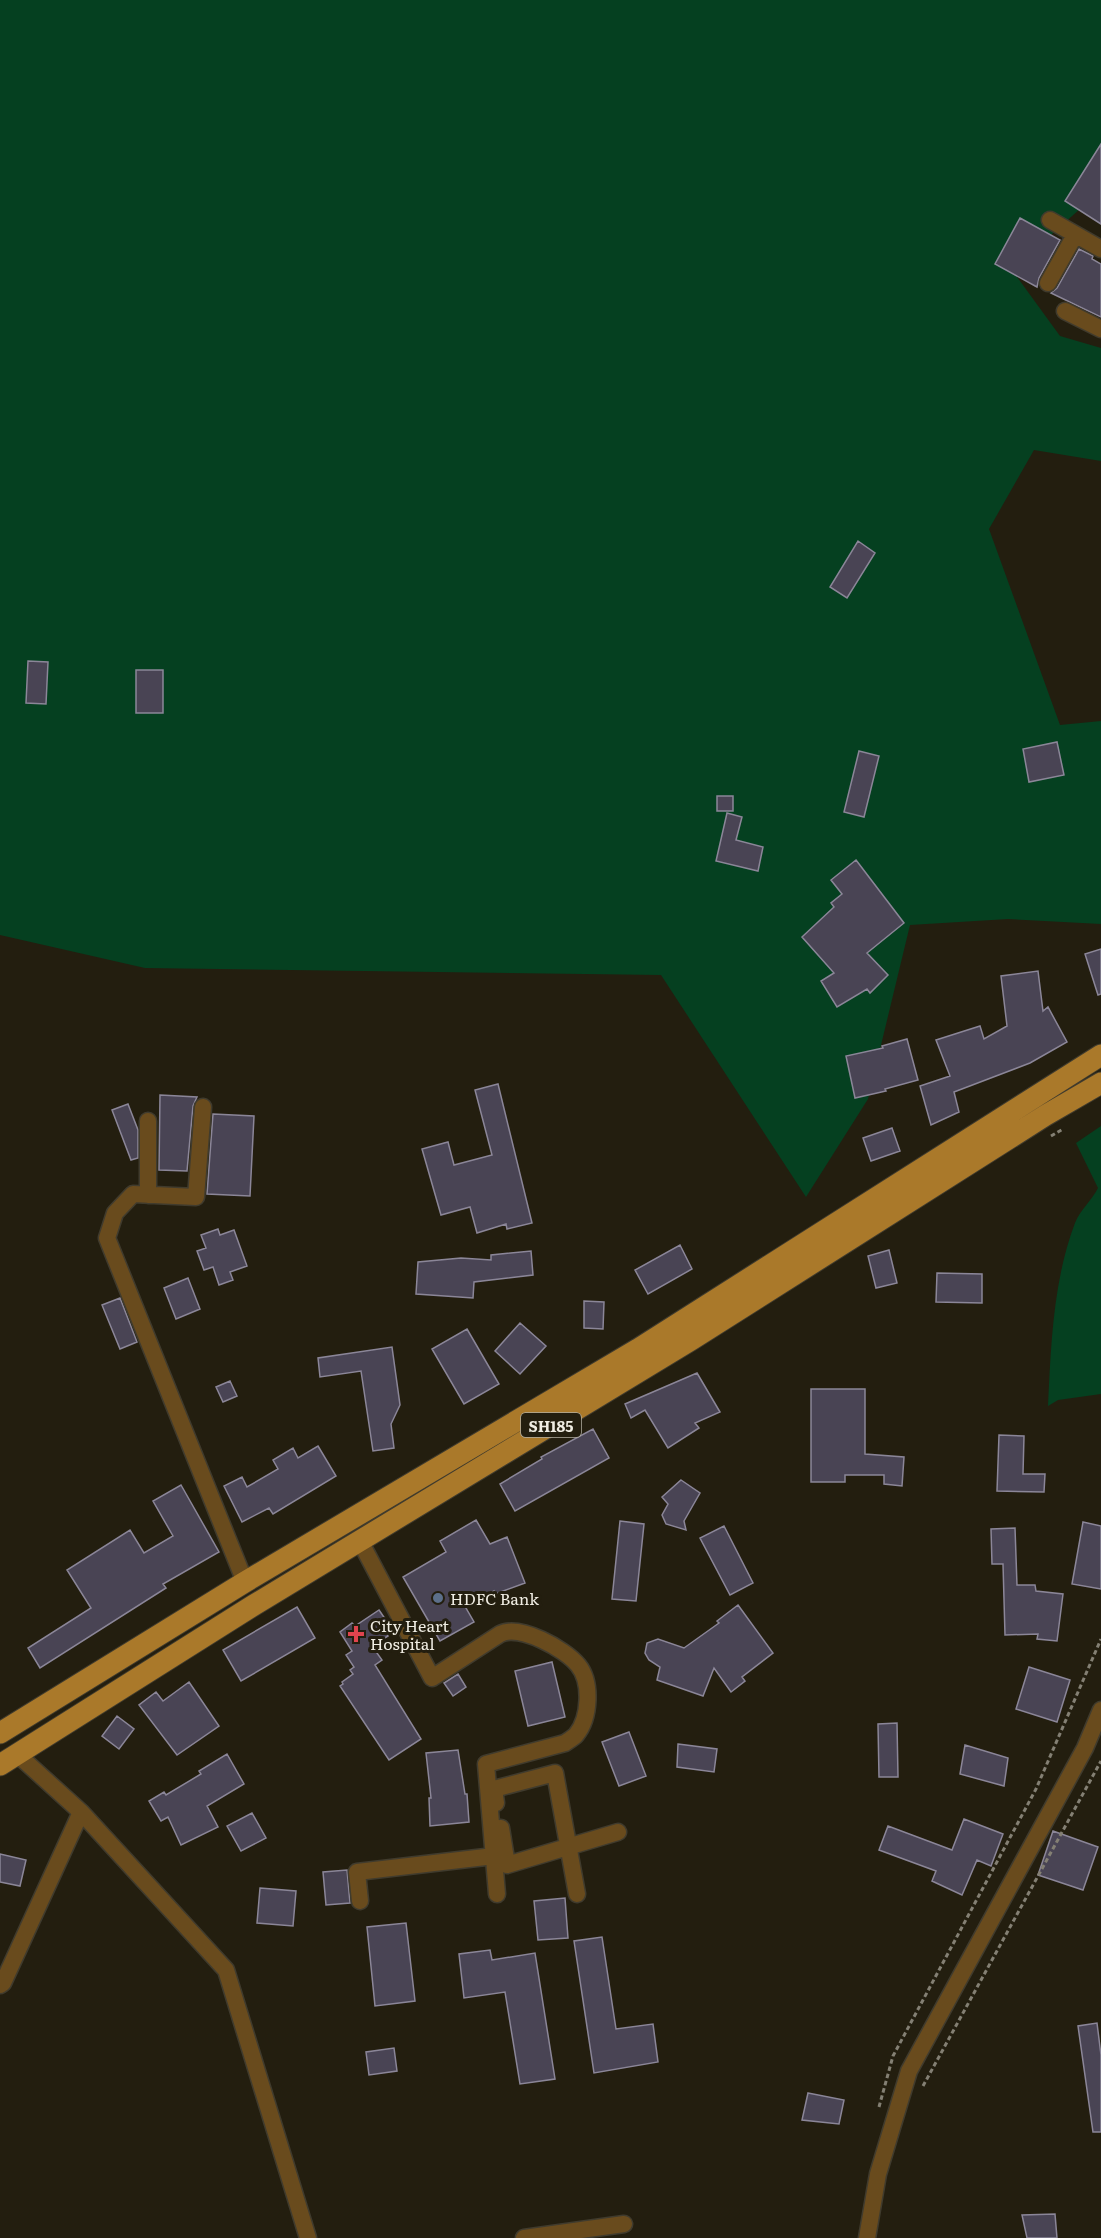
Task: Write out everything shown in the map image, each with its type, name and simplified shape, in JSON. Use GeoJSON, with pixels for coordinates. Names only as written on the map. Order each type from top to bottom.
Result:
{"type":"FeatureCollection","features":[{"type":"Feature","properties":{"kind":"main road","name":"SH185"},"geometry":{"type":"LineString","coordinates":[[0,1733],[245,1582],[638,1349],[1101,1054]]}},
{"type":"Feature","properties":{"kind":"main road","name":"SH185"},"geometry":{"type":"LineString","coordinates":[[9,1759],[360,1541],[692,1340],[1046,1115],[1101,1083]]}},
{"type":"Feature","properties":{"kind":"main road"},"geometry":{"type":"LineString","coordinates":[[27,1717],[41,1739]]}},
{"type":"Feature","properties":{"kind":"street"},"geometry":{"type":"LineString","coordinates":[[1050,220],[1101,249]]}},
{"type":"Feature","properties":{"kind":"street"},"geometry":{"type":"LineString","coordinates":[[1048,283],[1076,235]]}},
{"type":"Feature","properties":{"kind":"street"},"geometry":{"type":"LineString","coordinates":[[1065,311],[1101,329]]}},
{"type":"Feature","properties":{"kind":"street"},"geometry":{"type":"LineString","coordinates":[[203,1107],[196,1197],[133,1194],[115,1213],[107,1238],[245,1582]]}},
{"type":"Feature","properties":{"kind":"street"},"geometry":{"type":"LineString","coordinates":[[148,1121],[148,1195]]}},
{"type":"Feature","properties":{"kind":"street"},"geometry":{"type":"LineString","coordinates":[[360,1541],[432,1678],[507,1630],[515,1630],[568,1655],[580,1666],[586,1681],[585,1716],[576,1736],[565,1743],[486,1764],[497,1894]]}},
{"type":"Feature","properties":{"kind":"street"},"geometry":{"type":"LineString","coordinates":[[867,2238],[878,2174],[909,2071],[1085,1748],[1101,1710]]}},
{"type":"Feature","properties":{"kind":"street"},"geometry":{"type":"LineString","coordinates":[[550,1747],[577,1894]]}},
{"type":"Feature","properties":{"kind":"street"},"geometry":{"type":"LineString","coordinates":[[9,1759],[81,1812],[226,1970],[308,2238]]}},
{"type":"Feature","properties":{"kind":"street"},"geometry":{"type":"LineString","coordinates":[[555,1773],[494,1789],[507,1865],[618,1832]]}},
{"type":"Feature","properties":{"kind":"street"},"geometry":{"type":"LineString","coordinates":[[0,1985],[3,1983],[81,1812]]}},
{"type":"Feature","properties":{"kind":"street"},"geometry":{"type":"LineString","coordinates":[[360,1901],[357,1872],[494,1856]]}},
{"type":"Feature","properties":{"kind":"street"},"geometry":{"type":"LineString","coordinates":[[524,2238],[624,2224]]}},
{"type":"Feature","properties":{"kind":"path"},"geometry":{"type":"LineString","coordinates":[[922,2087],[1101,1761]]}},
{"type":"Feature","properties":{"kind":"green space"},"geometry":{"type":"Polygon","coordinates":[[[0,0],[1101,0],[1101,190],[1012,270],[1060,336],[1101,348],[1101,461],[1034,450],[989,529],[1060,725],[1101,721],[1101,924],[1008,919],[910,925],[868,1099],[806,1197],[661,975],[145,968],[0,935],[0,0]]]}},
{"type":"Feature","properties":{"kind":"green space"},"geometry":{"type":"Polygon","coordinates":[[[1101,1126],[1101,1394],[1058,1400],[1048,1406],[1054,1313],[1062,1267],[1075,1223],[1098,1188],[1076,1143],[1101,1126]]]}},
{"type":"Feature","properties":{"kind":"building"},"geometry":{"type":"Polygon","coordinates":[[[1101,144],[1101,224],[1065,201],[1101,144]]]}},
{"type":"Feature","properties":{"kind":"building"},"geometry":{"type":"Polygon","coordinates":[[[1020,218],[1060,240],[1039,278],[1037,287],[995,264],[1020,218]]]}},
{"type":"Feature","properties":{"kind":"building"},"geometry":{"type":"Polygon","coordinates":[[[1079,249],[1093,256],[1092,259],[1101,264],[1101,317],[1051,293],[1057,288],[1079,249]]]}},
{"type":"Feature","properties":{"kind":"building"},"geometry":{"type":"Polygon","coordinates":[[[858,541],[875,553],[847,598],[830,587],[858,541]]]}},
{"type":"Feature","properties":{"kind":"building"},"geometry":{"type":"Polygon","coordinates":[[[28,661],[48,662],[46,704],[26,703],[28,661]]]}},
{"type":"Feature","properties":{"kind":"building"},"geometry":{"type":"Polygon","coordinates":[[[136,670],[163,670],[163,713],[136,713],[136,670]]]}},
{"type":"Feature","properties":{"kind":"building"},"geometry":{"type":"Polygon","coordinates":[[[1057,742],[1064,775],[1029,782],[1023,749],[1057,742]]]}},
{"type":"Feature","properties":{"kind":"building"},"geometry":{"type":"Polygon","coordinates":[[[859,751],[879,756],[864,817],[844,812],[859,751]]]}},
{"type":"Feature","properties":{"kind":"building"},"geometry":{"type":"Polygon","coordinates":[[[717,796],[733,796],[733,811],[717,811],[717,796]]]}},
{"type":"Feature","properties":{"kind":"building"},"geometry":{"type":"Polygon","coordinates":[[[727,813],[742,817],[736,840],[763,847],[758,871],[716,861],[727,813]]]}},
{"type":"Feature","properties":{"kind":"building"},"geometry":{"type":"Polygon","coordinates":[[[856,860],[904,923],[867,953],[888,975],[870,993],[867,989],[837,1007],[821,981],[834,973],[802,937],[834,907],[831,903],[842,894],[831,880],[856,860]]]}},
{"type":"Feature","properties":{"kind":"building"},"geometry":{"type":"Polygon","coordinates":[[[1101,949],[1101,994],[1098,995],[1085,954],[1101,949]]]}},
{"type":"Feature","properties":{"kind":"building"},"geometry":{"type":"Polygon","coordinates":[[[1038,971],[1043,1011],[1048,1007],[1067,1042],[1030,1063],[954,1092],[959,1112],[931,1125],[920,1086],[950,1076],[936,1040],[980,1026],[984,1039],[1007,1026],[1001,976],[1038,971]]]}},
{"type":"Feature","properties":{"kind":"building"},"geometry":{"type":"Polygon","coordinates":[[[907,1039],[918,1080],[855,1098],[846,1056],[883,1048],[882,1046],[907,1039]]]}},
{"type":"Feature","properties":{"kind":"building"},"geometry":{"type":"Polygon","coordinates":[[[498,1084],[532,1223],[507,1229],[506,1224],[477,1233],[470,1207],[441,1215],[422,1149],[448,1142],[454,1165],[492,1155],[475,1090],[498,1084]]]}},
{"type":"Feature","properties":{"kind":"building"},"geometry":{"type":"Polygon","coordinates":[[[160,1095],[197,1097],[193,1106],[187,1171],[159,1170],[160,1095]]]}},
{"type":"Feature","properties":{"kind":"building"},"geometry":{"type":"Polygon","coordinates":[[[128,1104],[138,1130],[138,1158],[131,1160],[112,1110],[128,1104]]]}},
{"type":"Feature","properties":{"kind":"building"},"geometry":{"type":"Polygon","coordinates":[[[213,1114],[254,1116],[250,1196],[207,1194],[213,1114]]]}},
{"type":"Feature","properties":{"kind":"building"},"geometry":{"type":"Polygon","coordinates":[[[892,1128],[900,1151],[871,1161],[863,1138],[892,1128]]]}},
{"type":"Feature","properties":{"kind":"building"},"geometry":{"type":"Polygon","coordinates":[[[218,1229],[220,1235],[234,1230],[247,1266],[230,1272],[233,1280],[219,1285],[213,1267],[204,1270],[197,1251],[206,1248],[201,1235],[218,1229]]]}},
{"type":"Feature","properties":{"kind":"building"},"geometry":{"type":"Polygon","coordinates":[[[680,1245],[692,1269],[648,1294],[635,1270],[680,1245]]]}},
{"type":"Feature","properties":{"kind":"building"},"geometry":{"type":"Polygon","coordinates":[[[889,1250],[897,1283],[876,1288],[868,1256],[889,1250]]]}},
{"type":"Feature","properties":{"kind":"building"},"geometry":{"type":"Polygon","coordinates":[[[531,1251],[533,1275],[474,1282],[473,1298],[416,1294],[418,1262],[461,1258],[491,1260],[491,1255],[531,1251]]]}},
{"type":"Feature","properties":{"kind":"building"},"geometry":{"type":"Polygon","coordinates":[[[937,1273],[982,1274],[982,1303],[936,1302],[937,1273]]]}},
{"type":"Feature","properties":{"kind":"building"},"geometry":{"type":"Polygon","coordinates":[[[188,1278],[200,1309],[176,1319],[164,1288],[188,1278]]]}},
{"type":"Feature","properties":{"kind":"building"},"geometry":{"type":"Polygon","coordinates":[[[120,1298],[137,1342],[120,1349],[102,1305],[120,1298]]]}},
{"type":"Feature","properties":{"kind":"building"},"geometry":{"type":"Polygon","coordinates":[[[584,1301],[604,1302],[603,1329],[584,1328],[584,1301]]]}},
{"type":"Feature","properties":{"kind":"building"},"geometry":{"type":"Polygon","coordinates":[[[520,1323],[546,1346],[520,1374],[495,1351],[520,1323]]]}},
{"type":"Feature","properties":{"kind":"building"},"geometry":{"type":"Polygon","coordinates":[[[467,1329],[499,1384],[464,1404],[432,1349],[467,1329]]]}},
{"type":"Feature","properties":{"kind":"building"},"geometry":{"type":"Polygon","coordinates":[[[392,1347],[400,1405],[391,1424],[394,1448],[373,1451],[361,1371],[320,1377],[318,1358],[392,1347]]]}},
{"type":"Feature","properties":{"kind":"building"},"geometry":{"type":"Polygon","coordinates":[[[697,1373],[720,1412],[695,1423],[699,1428],[668,1448],[645,1410],[631,1418],[625,1404],[697,1373]]]}},
{"type":"Feature","properties":{"kind":"building"},"geometry":{"type":"Polygon","coordinates":[[[230,1381],[237,1396],[223,1402],[216,1387],[230,1381]]]}},
{"type":"Feature","properties":{"kind":"building"},"geometry":{"type":"Polygon","coordinates":[[[811,1389],[865,1389],[865,1454],[904,1457],[902,1486],[884,1484],[884,1475],[845,1475],[845,1482],[811,1482],[811,1389]]]}},
{"type":"Feature","properties":{"kind":"building"},"geometry":{"type":"Polygon","coordinates":[[[593,1429],[609,1458],[515,1511],[500,1484],[542,1459],[541,1457],[593,1429]]]}},
{"type":"Feature","properties":{"kind":"building"},"geometry":{"type":"Polygon","coordinates":[[[999,1435],[1024,1436],[1023,1474],[1045,1474],[1044,1492],[997,1491],[999,1435]]]}},
{"type":"Feature","properties":{"kind":"building"},"geometry":{"type":"Polygon","coordinates":[[[318,1446],[336,1476],[273,1514],[269,1508],[242,1522],[224,1486],[242,1477],[247,1487],[278,1469],[273,1460],[293,1448],[298,1458],[318,1446]]]}},
{"type":"Feature","properties":{"kind":"building"},"geometry":{"type":"Polygon","coordinates":[[[681,1480],[700,1493],[684,1521],[686,1530],[666,1524],[662,1515],[668,1504],[662,1497],[681,1480]]]}},
{"type":"Feature","properties":{"kind":"building"},"geometry":{"type":"Polygon","coordinates":[[[181,1485],[219,1552],[163,1584],[166,1588],[40,1668],[28,1648],[91,1608],[67,1570],[130,1530],[144,1553],[173,1536],[153,1501],[181,1485]]]}},
{"type":"Feature","properties":{"kind":"building"},"geometry":{"type":"Polygon","coordinates":[[[476,1520],[490,1544],[507,1537],[525,1583],[495,1594],[494,1591],[466,1608],[474,1622],[440,1641],[403,1577],[446,1552],[440,1541],[476,1520]]]}},
{"type":"Feature","properties":{"kind":"building"},"geometry":{"type":"Polygon","coordinates":[[[620,1521],[644,1524],[636,1601],[612,1599],[620,1521]]]}},
{"type":"Feature","properties":{"kind":"building"},"geometry":{"type":"Polygon","coordinates":[[[1083,1522],[1101,1526],[1101,1589],[1072,1584],[1083,1522]]]}},
{"type":"Feature","properties":{"kind":"building"},"geometry":{"type":"Polygon","coordinates":[[[724,1526],[753,1583],[730,1595],[700,1538],[724,1526]]]}},
{"type":"Feature","properties":{"kind":"building"},"geometry":{"type":"Polygon","coordinates":[[[1015,1528],[1017,1585],[1035,1585],[1036,1591],[1063,1594],[1057,1641],[1037,1639],[1038,1634],[1005,1635],[1003,1564],[992,1564],[991,1529],[1015,1528]]]}},
{"type":"Feature","properties":{"kind":"building"},"geometry":{"type":"Polygon","coordinates":[[[738,1605],[773,1653],[742,1677],[745,1681],[731,1692],[714,1668],[703,1696],[657,1680],[660,1667],[649,1660],[645,1653],[647,1643],[658,1639],[684,1648],[719,1623],[717,1621],[738,1605]]]}},
{"type":"Feature","properties":{"kind":"building"},"geometry":{"type":"Polygon","coordinates":[[[297,1607],[315,1638],[241,1681],[223,1650],[297,1607]]]}},
{"type":"Feature","properties":{"kind":"building"},"geometry":{"type":"Polygon","coordinates":[[[379,1610],[390,1626],[384,1630],[388,1636],[372,1646],[382,1660],[375,1665],[421,1739],[389,1760],[340,1686],[353,1674],[350,1670],[354,1667],[346,1655],[352,1651],[340,1632],[352,1623],[355,1626],[379,1610]]]}},
{"type":"Feature","properties":{"kind":"building"},"geometry":{"type":"Polygon","coordinates":[[[552,1662],[565,1717],[528,1726],[515,1671],[552,1662]]]}},
{"type":"Feature","properties":{"kind":"building"},"geometry":{"type":"Polygon","coordinates":[[[1029,1667],[1070,1680],[1057,1722],[1016,1709],[1029,1667]]]}},
{"type":"Feature","properties":{"kind":"building"},"geometry":{"type":"Polygon","coordinates":[[[458,1674],[466,1687],[453,1696],[444,1683],[458,1674]]]}},
{"type":"Feature","properties":{"kind":"building"},"geometry":{"type":"Polygon","coordinates":[[[189,1682],[219,1726],[177,1755],[139,1705],[156,1692],[163,1701],[189,1682]]]}},
{"type":"Feature","properties":{"kind":"building"},"geometry":{"type":"Polygon","coordinates":[[[117,1716],[134,1729],[119,1749],[102,1736],[117,1716]]]}},
{"type":"Feature","properties":{"kind":"building"},"geometry":{"type":"Polygon","coordinates":[[[897,1723],[898,1777],[879,1777],[878,1724],[897,1723]]]}},
{"type":"Feature","properties":{"kind":"building"},"geometry":{"type":"Polygon","coordinates":[[[629,1732],[646,1776],[619,1786],[602,1742],[629,1732]]]}},
{"type":"Feature","properties":{"kind":"building"},"geometry":{"type":"Polygon","coordinates":[[[678,1744],[717,1749],[714,1772],[677,1767],[678,1744]]]}},
{"type":"Feature","properties":{"kind":"building"},"geometry":{"type":"Polygon","coordinates":[[[965,1745],[1008,1758],[1004,1786],[960,1774],[965,1745]]]}},
{"type":"Feature","properties":{"kind":"building"},"geometry":{"type":"Polygon","coordinates":[[[458,1750],[465,1794],[467,1794],[469,1822],[430,1826],[429,1798],[431,1798],[426,1753],[458,1750]]]}},
{"type":"Feature","properties":{"kind":"building"},"geometry":{"type":"Polygon","coordinates":[[[227,1754],[244,1784],[207,1806],[218,1827],[181,1845],[168,1817],[161,1821],[149,1801],[164,1792],[166,1795],[201,1774],[199,1771],[227,1754]]]}},
{"type":"Feature","properties":{"kind":"building"},"geometry":{"type":"Polygon","coordinates":[[[252,1813],[266,1838],[241,1851],[227,1826],[252,1813]]]}},
{"type":"Feature","properties":{"kind":"building"},"geometry":{"type":"Polygon","coordinates":[[[964,1819],[1003,1834],[991,1866],[977,1860],[962,1895],[932,1881],[936,1871],[879,1850],[888,1826],[952,1850],[964,1819]]]}},
{"type":"Feature","properties":{"kind":"building"},"geometry":{"type":"Polygon","coordinates":[[[1053,1831],[1098,1847],[1083,1890],[1038,1875],[1053,1831]]]}},
{"type":"Feature","properties":{"kind":"building"},"geometry":{"type":"Polygon","coordinates":[[[0,1854],[26,1860],[20,1886],[0,1882],[0,1854]]]}},
{"type":"Feature","properties":{"kind":"building"},"geometry":{"type":"Polygon","coordinates":[[[347,1870],[350,1903],[326,1905],[323,1872],[347,1870]]]}},
{"type":"Feature","properties":{"kind":"building"},"geometry":{"type":"Polygon","coordinates":[[[260,1888],[296,1891],[293,1926],[257,1923],[260,1888]]]}},
{"type":"Feature","properties":{"kind":"building"},"geometry":{"type":"Polygon","coordinates":[[[565,1898],[568,1938],[538,1940],[534,1901],[565,1898]]]}},
{"type":"Feature","properties":{"kind":"building"},"geometry":{"type":"Polygon","coordinates":[[[406,1923],[415,2001],[375,2006],[367,1927],[406,1923]]]}},
{"type":"Feature","properties":{"kind":"building"},"geometry":{"type":"Polygon","coordinates":[[[602,1937],[616,2029],[653,2024],[658,2062],[594,2073],[574,1941],[602,1937]]]}},
{"type":"Feature","properties":{"kind":"building"},"geometry":{"type":"Polygon","coordinates":[[[490,1950],[492,1960],[535,1953],[555,2079],[520,2084],[505,1992],[464,1998],[459,1954],[490,1950]]]}},
{"type":"Feature","properties":{"kind":"building"},"geometry":{"type":"Polygon","coordinates":[[[1097,2023],[1101,2055],[1101,2132],[1093,2132],[1078,2026],[1097,2023]]]}},
{"type":"Feature","properties":{"kind":"building"},"geometry":{"type":"Polygon","coordinates":[[[394,2048],[397,2071],[369,2075],[366,2052],[394,2048]]]}},
{"type":"Feature","properties":{"kind":"building"},"geometry":{"type":"Polygon","coordinates":[[[808,2093],[844,2100],[839,2124],[802,2120],[808,2093]]]}},
{"type":"Feature","properties":{"kind":"building"},"geometry":{"type":"Polygon","coordinates":[[[1055,2214],[1057,2238],[1027,2238],[1022,2215],[1055,2214]]]}},
{"type":"Feature","properties":{"kind":"place","name":"HDFC Bank"},"geometry":{"type":"Point","coordinates":[438,1598]}},
{"type":"Feature","properties":{"kind":"place","name":"City Heart Hospital"},"geometry":{"type":"Point","coordinates":[356,1634]}}]}
